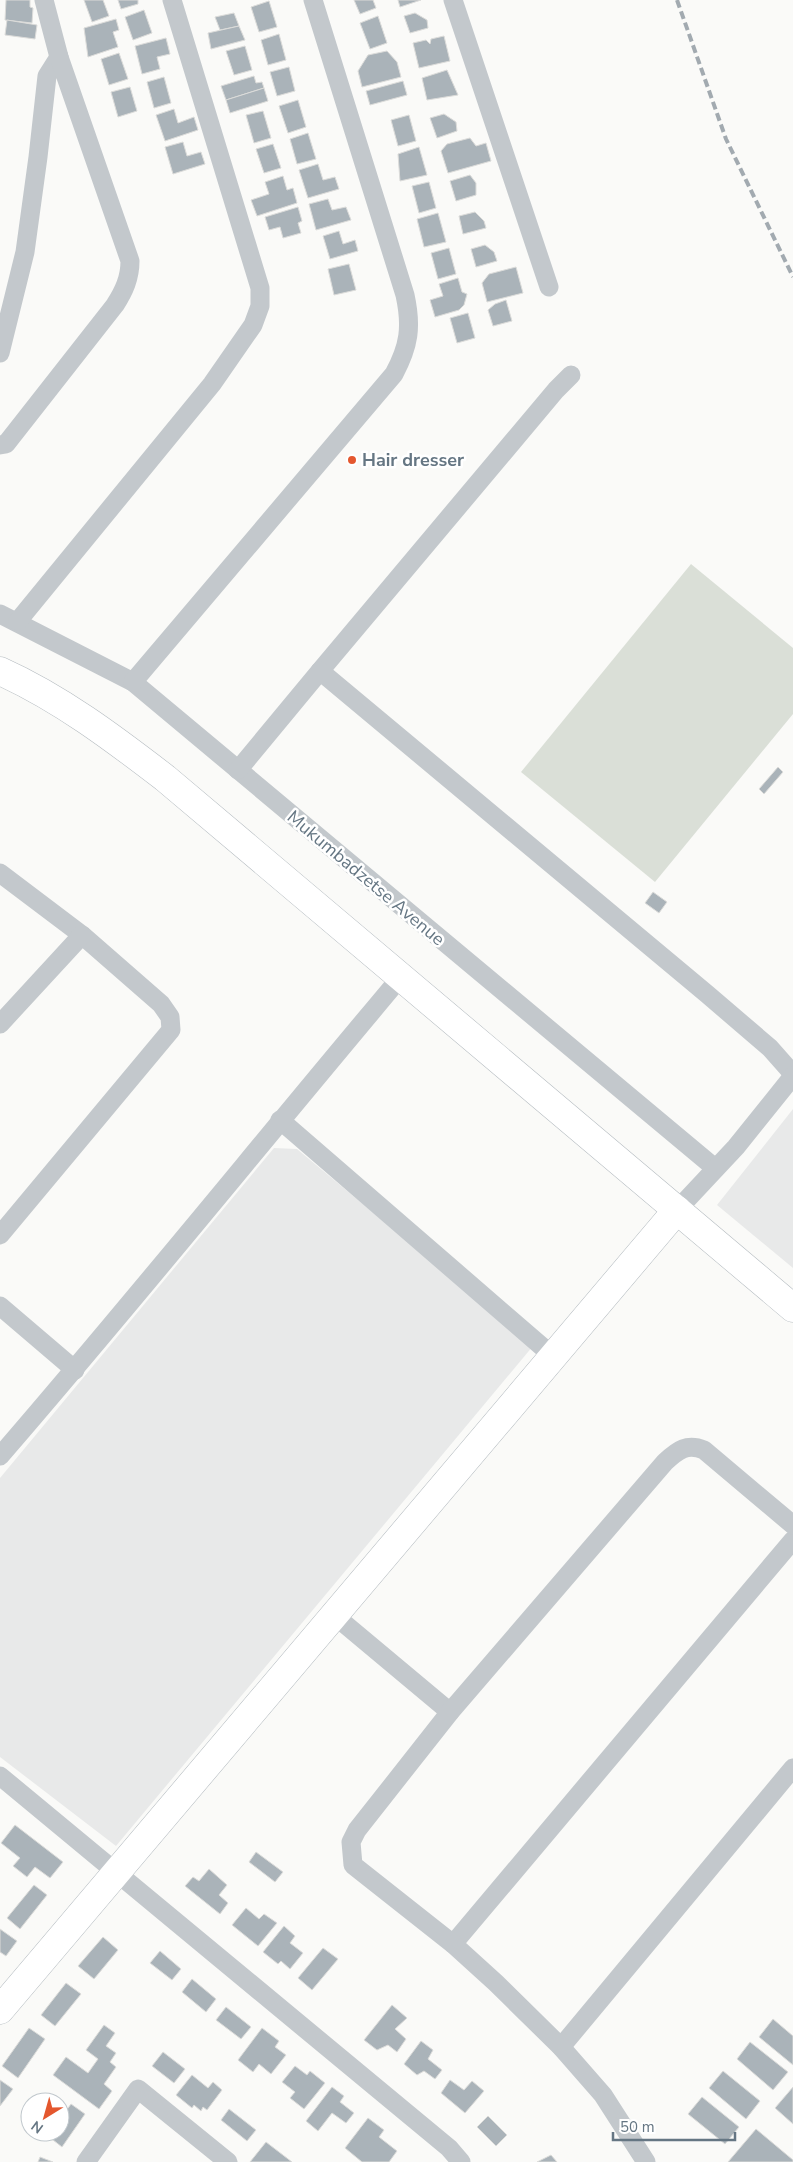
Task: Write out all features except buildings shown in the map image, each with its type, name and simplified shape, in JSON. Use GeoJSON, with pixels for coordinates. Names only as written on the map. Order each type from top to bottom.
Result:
{"type":"FeatureCollection","features":[{"type":"Feature","properties":{"kind":"street"},"geometry":{"type":"LineString","coordinates":[[0,445],[6,444],[115,305],[122,294],[130,269],[130,261],[59,57],[44,0]]}},
{"type":"Feature","properties":{"kind":"street"},"geometry":{"type":"LineString","coordinates":[[18,622],[212,384],[247,335],[260,306],[260,288],[172,0]]}},
{"type":"Feature","properties":{"kind":"street"},"geometry":{"type":"LineString","coordinates":[[133,682],[394,374],[407,346],[409,321],[405,296],[312,0]]}},
{"type":"Feature","properties":{"kind":"street"},"geometry":{"type":"LineString","coordinates":[[453,0],[549,287]]}},
{"type":"Feature","properties":{"kind":"street"},"geometry":{"type":"LineString","coordinates":[[0,353],[25,252],[47,76],[59,57]]}},
{"type":"Feature","properties":{"kind":"street"},"geometry":{"type":"LineString","coordinates":[[238,770],[556,390],[571,375]]}},
{"type":"Feature","properties":{"kind":"street","name":"Mukumbadzetse Avenue"},"geometry":{"type":"LineString","coordinates":[[0,614],[133,682],[716,1168]]}},
{"type":"Feature","properties":{"kind":"street"},"geometry":{"type":"LineString","coordinates":[[0,671],[25,682],[82,718],[165,778],[793,1308]]}},
{"type":"Feature","properties":{"kind":"street"},"geometry":{"type":"LineString","coordinates":[[0,2010],[677,1210],[736,1147],[793,1075],[770,1048],[707,994],[320,672]]}},
{"type":"Feature","properties":{"kind":"street"},"geometry":{"type":"LineString","coordinates":[[0,873],[82,935],[160,1004],[170,1017],[171,1030],[0,1234]]}},
{"type":"Feature","properties":{"kind":"street"},"geometry":{"type":"LineString","coordinates":[[0,1024],[82,935]]}},
{"type":"Feature","properties":{"kind":"street"},"geometry":{"type":"LineString","coordinates":[[0,1456],[75,1370],[280,1120],[400,978]]}},
{"type":"Feature","properties":{"kind":"street"},"geometry":{"type":"LineString","coordinates":[[280,1120],[554,1357]]}},
{"type":"Feature","properties":{"kind":"street"},"geometry":{"type":"LineString","coordinates":[[0,1306],[75,1370]]}},
{"type":"Feature","properties":{"kind":"street"},"geometry":{"type":"LineString","coordinates":[[646,2162],[603,2095],[561,2047],[453,1944],[353,1865],[350,1850],[351,1842],[357,1830],[450,1712],[665,1462],[677,1451],[689,1446],[704,1450],[793,1525]]}},
{"type":"Feature","properties":{"kind":"street"},"geometry":{"type":"LineString","coordinates":[[453,1944],[793,1540]]}},
{"type":"Feature","properties":{"kind":"street"},"geometry":{"type":"LineString","coordinates":[[334,1615],[450,1712]]}},
{"type":"Feature","properties":{"kind":"street"},"geometry":{"type":"LineString","coordinates":[[561,2047],[793,1768]]}},
{"type":"Feature","properties":{"kind":"street"},"geometry":{"type":"LineString","coordinates":[[0,1776],[449,2148],[461,2162]]}},
{"type":"Feature","properties":{"kind":"street"},"geometry":{"type":"LineString","coordinates":[[86,2162],[138,2089],[228,2162]]}},
{"type":"Feature","properties":{"kind":"shaded area"},"geometry":{"type":"Polygon","coordinates":[[[691,564],[793,648],[793,714],[655,882],[521,772],[691,564]]]}},
{"type":"Feature","properties":{"kind":"shaded area"},"geometry":{"type":"Polygon","coordinates":[[[793,1109],[793,1268],[717,1205],[793,1109]]]}},
{"type":"Feature","properties":{"kind":"shaded area"},"geometry":{"type":"Polygon","coordinates":[[[274,1148],[297,1149],[533,1346],[116,1846],[0,1757],[0,1478],[274,1148]]]}},
{"type":"Feature","properties":{"kind":"railway"},"geometry":{"type":"LineString","coordinates":[[677,0],[726,139],[793,277]]}},
{"type":"Feature","properties":{"kind":"place","name":"Hair dresser"},"geometry":{"type":"Point","coordinates":[352,460]}}]}
